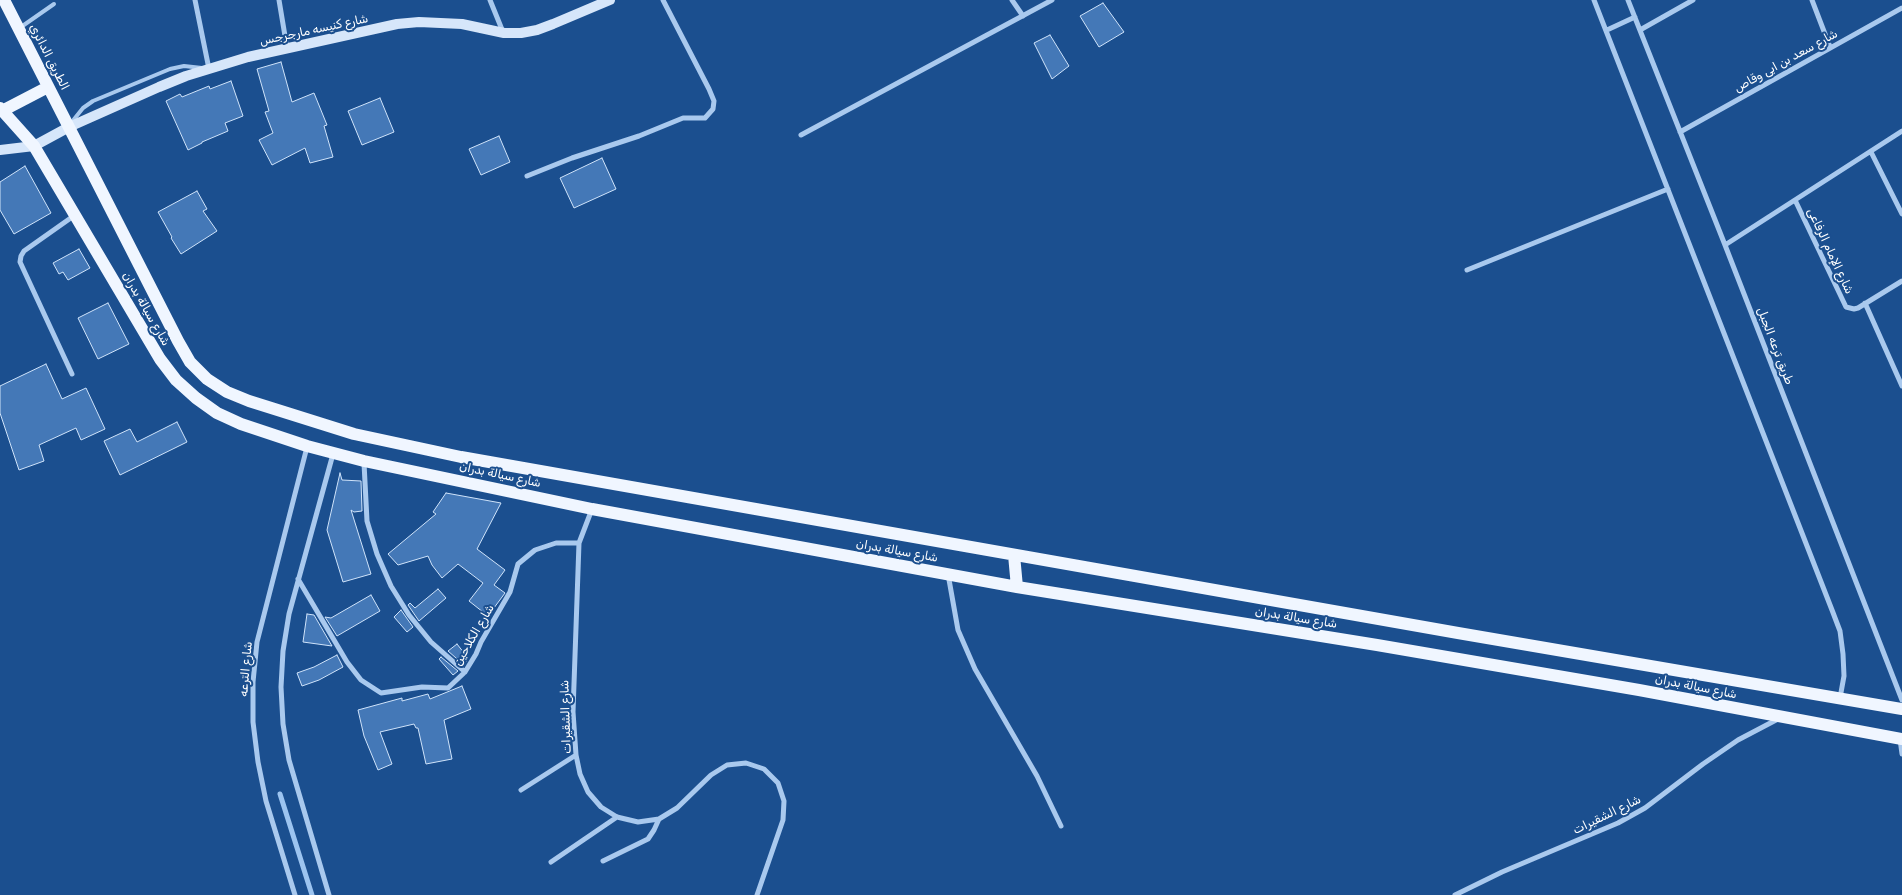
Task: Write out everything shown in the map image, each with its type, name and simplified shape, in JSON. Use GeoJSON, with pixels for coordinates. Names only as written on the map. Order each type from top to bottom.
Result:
{"type":"FeatureCollection","features":[{"type":"Feature","properties":{"kind":"main road","name":"الطريق الدائري"},"geometry":{"type":"LineString","coordinates":[[4,0],[69,127]]}},
{"type":"Feature","properties":{"kind":"main road"},"geometry":{"type":"LineString","coordinates":[[34,146],[1,109],[48,87]]}},
{"type":"Feature","properties":{"kind":"main road","name":"شارع سيالة بدران"},"geometry":{"type":"LineString","coordinates":[[69,127],[190,362],[207,379],[227,392],[302,418],[408,446],[1014,555],[1902,709]]}},
{"type":"Feature","properties":{"kind":"main road","name":"شارع سيالة بدران"},"geometry":{"type":"LineString","coordinates":[[34,146],[160,360],[176,380],[217,413],[241,424],[307,446],[364,461],[592,509],[1017,587],[1639,690],[1901,739]]}},
{"type":"Feature","properties":{"kind":"main road"},"geometry":{"type":"LineString","coordinates":[[1014,555],[1017,587]]}},
{"type":"Feature","properties":{"kind":"street"},"geometry":{"type":"LineString","coordinates":[[195,0],[210,69]]}},
{"type":"Feature","properties":{"kind":"street"},"geometry":{"type":"LineString","coordinates":[[279,0],[288,48]]}},
{"type":"Feature","properties":{"kind":"street"},"geometry":{"type":"LineString","coordinates":[[490,0],[504,33]]}},
{"type":"Feature","properties":{"kind":"street","name":"شارع كنيسه مارجرجس"},"geometry":{"type":"LineString","coordinates":[[34,146],[69,127],[159,87],[248,57],[397,24],[419,22],[462,24],[504,33],[521,33],[537,30],[610,0]]}},
{"type":"Feature","properties":{"kind":"street"},"geometry":{"type":"LineString","coordinates":[[527,176],[572,158],[639,136],[683,118],[705,118],[713,110],[714,101],[709,89],[663,0]]}},
{"type":"Feature","properties":{"kind":"street"},"geometry":{"type":"LineString","coordinates":[[1012,0],[1023,16]]}},
{"type":"Feature","properties":{"kind":"street"},"geometry":{"type":"LineString","coordinates":[[801,135],[1052,0]]}},
{"type":"Feature","properties":{"kind":"street"},"geometry":{"type":"LineString","coordinates":[[1594,0],[1837,624],[1843,654],[1844,676],[1840,699]]}},
{"type":"Feature","properties":{"kind":"street","name":"طريق ترعه الجبل"},"geometry":{"type":"LineString","coordinates":[[1628,0],[1902,700]]}},
{"type":"Feature","properties":{"kind":"street"},"geometry":{"type":"LineString","coordinates":[[1640,30],[1693,0]]}},
{"type":"Feature","properties":{"kind":"street"},"geometry":{"type":"LineString","coordinates":[[1812,0],[1830,47]]}},
{"type":"Feature","properties":{"kind":"street","name":"شارع سعد بن ابى وقاص"},"geometry":{"type":"LineString","coordinates":[[1680,132],[1902,8]]}},
{"type":"Feature","properties":{"kind":"street"},"geometry":{"type":"LineString","coordinates":[[1607,30],[1634,17]]}},
{"type":"Feature","properties":{"kind":"street"},"geometry":{"type":"LineString","coordinates":[[1725,245],[1902,131]]}},
{"type":"Feature","properties":{"kind":"street"},"geometry":{"type":"LineString","coordinates":[[0,150],[34,146]]}},
{"type":"Feature","properties":{"kind":"street"},"geometry":{"type":"LineString","coordinates":[[1871,152],[1902,214]]}},
{"type":"Feature","properties":{"kind":"street"},"geometry":{"type":"LineString","coordinates":[[1467,270],[1668,189]]}},
{"type":"Feature","properties":{"kind":"street","name":"شارع الإمام الرفاعى"},"geometry":{"type":"LineString","coordinates":[[1795,200],[1846,307],[1854,309],[1902,281]]}},
{"type":"Feature","properties":{"kind":"street"},"geometry":{"type":"LineString","coordinates":[[72,374],[20,262],[24,251],[75,214]]}},
{"type":"Feature","properties":{"kind":"street"},"geometry":{"type":"LineString","coordinates":[[1865,303],[1902,386]]}},
{"type":"Feature","properties":{"kind":"street","name":"شارع الترعه"},"geometry":{"type":"LineString","coordinates":[[294,895],[266,801],[258,762],[253,722],[253,682],[257,642],[307,446]]}},
{"type":"Feature","properties":{"kind":"street"},"geometry":{"type":"LineString","coordinates":[[329,895],[298,796],[289,760],[281,687],[283,651],[289,614],[333,453]]}},
{"type":"Feature","properties":{"kind":"street"},"geometry":{"type":"LineString","coordinates":[[364,461],[368,521],[377,554],[391,586],[409,615],[431,642],[466,672]]}},
{"type":"Feature","properties":{"kind":"street","name":"شارع الشقيرات"},"geometry":{"type":"LineString","coordinates":[[592,509],[579,543],[573,712],[576,755],[580,774],[588,792],[600,807],[617,817],[638,822],[659,819],[677,808],[711,775],[727,765],[746,763],[764,770],[778,783],[784,801],[783,820],[757,895]]}},
{"type":"Feature","properties":{"kind":"street","name":"شارع الكلاحين"},"geometry":{"type":"LineString","coordinates":[[298,579],[347,662],[361,680],[381,693],[422,688],[448,688],[466,672],[510,592],[518,564],[535,550],[556,543],[579,543]]}},
{"type":"Feature","properties":{"kind":"street"},"geometry":{"type":"LineString","coordinates":[[948,574],[958,630],[971,661],[1037,776],[1061,826]]}},
{"type":"Feature","properties":{"kind":"street","name":"شارع الشقيرات"},"geometry":{"type":"LineString","coordinates":[[1455,895],[1502,872],[1611,826],[1638,812],[1670,791],[1703,764],[1738,740],[1783,717]]}},
{"type":"Feature","properties":{"kind":"street"},"geometry":{"type":"LineString","coordinates":[[1901,739],[1902,754]]}},
{"type":"Feature","properties":{"kind":"street"},"geometry":{"type":"LineString","coordinates":[[521,790],[576,755]]}},
{"type":"Feature","properties":{"kind":"street"},"geometry":{"type":"LineString","coordinates":[[551,862],[617,817]]}},
{"type":"Feature","properties":{"kind":"street"},"geometry":{"type":"LineString","coordinates":[[603,860],[648,839],[659,819]]}},
{"type":"Feature","properties":{"kind":"lane"},"geometry":{"type":"LineString","coordinates":[[19,29],[54,4]]}},
{"type":"Feature","properties":{"kind":"building"},"geometry":{"type":"Polygon","coordinates":[[[1103,3],[1124,32],[1099,47],[1080,16],[1103,3]]]}},
{"type":"Feature","properties":{"kind":"building"},"geometry":{"type":"Polygon","coordinates":[[[1050,35],[1069,66],[1052,79],[1034,43],[1050,35]]]}},
{"type":"Feature","properties":{"kind":"building"},"geometry":{"type":"Polygon","coordinates":[[[281,62],[292,102],[314,93],[327,125],[324,126],[333,157],[310,163],[305,148],[272,165],[259,140],[273,133],[265,112],[269,111],[257,69],[281,62]]]}},
{"type":"Feature","properties":{"kind":"building"},"geometry":{"type":"Polygon","coordinates":[[[231,81],[243,116],[225,123],[228,131],[188,150],[166,101],[180,94],[182,97],[209,86],[210,89],[231,81]]]}},
{"type":"Feature","properties":{"kind":"building"},"geometry":{"type":"Polygon","coordinates":[[[380,98],[394,132],[362,145],[348,111],[380,98]]]}},
{"type":"Feature","properties":{"kind":"building"},"geometry":{"type":"Polygon","coordinates":[[[499,136],[510,162],[481,175],[469,149],[499,136]]]}},
{"type":"Feature","properties":{"kind":"building"},"geometry":{"type":"Polygon","coordinates":[[[602,158],[616,189],[574,208],[560,178],[602,158]]]}},
{"type":"Feature","properties":{"kind":"building"},"geometry":{"type":"Polygon","coordinates":[[[25,166],[51,213],[14,234],[0,210],[0,182],[25,166]]]}},
{"type":"Feature","properties":{"kind":"building"},"geometry":{"type":"Polygon","coordinates":[[[197,191],[207,209],[203,211],[217,231],[181,254],[158,212],[197,191]]]}},
{"type":"Feature","properties":{"kind":"building"},"geometry":{"type":"Polygon","coordinates":[[[79,249],[90,268],[68,280],[63,272],[59,274],[53,263],[79,249]]]}},
{"type":"Feature","properties":{"kind":"building"},"geometry":{"type":"Polygon","coordinates":[[[108,303],[129,344],[98,359],[78,318],[108,303]]]}},
{"type":"Feature","properties":{"kind":"building"},"geometry":{"type":"Polygon","coordinates":[[[46,364],[62,399],[86,388],[105,429],[81,440],[76,428],[39,445],[44,461],[19,470],[0,413],[0,386],[46,364]]]}},
{"type":"Feature","properties":{"kind":"building"},"geometry":{"type":"Polygon","coordinates":[[[177,422],[187,442],[120,475],[104,441],[130,429],[137,442],[177,422]]]}},
{"type":"Feature","properties":{"kind":"building"},"geometry":{"type":"Polygon","coordinates":[[[340,473],[342,480],[361,481],[362,511],[354,512],[351,510],[371,574],[343,582],[327,530],[340,473]]]}},
{"type":"Feature","properties":{"kind":"building"},"geometry":{"type":"Polygon","coordinates":[[[446,493],[501,503],[477,549],[505,570],[494,585],[505,593],[488,616],[469,601],[483,583],[458,564],[442,578],[428,556],[398,565],[388,554],[436,514],[433,512],[446,493]]]}},
{"type":"Feature","properties":{"kind":"building"},"geometry":{"type":"Polygon","coordinates":[[[438,589],[446,598],[419,621],[408,605],[410,603],[415,608],[438,589]]]}},
{"type":"Feature","properties":{"kind":"building"},"geometry":{"type":"Polygon","coordinates":[[[371,595],[380,611],[337,636],[325,617],[331,618],[371,595]]]}},
{"type":"Feature","properties":{"kind":"building"},"geometry":{"type":"Polygon","coordinates":[[[401,610],[413,627],[407,632],[394,617],[401,610]]]}},
{"type":"Feature","properties":{"kind":"building"},"geometry":{"type":"Polygon","coordinates":[[[307,614],[314,615],[332,646],[303,642],[307,614]]]}},
{"type":"Feature","properties":{"kind":"building"},"geometry":{"type":"Polygon","coordinates":[[[457,644],[468,658],[464,665],[448,651],[457,644]]]}},
{"type":"Feature","properties":{"kind":"building"},"geometry":{"type":"Polygon","coordinates":[[[337,655],[343,667],[319,680],[302,686],[297,673],[314,667],[337,655]]]}},
{"type":"Feature","properties":{"kind":"building"},"geometry":{"type":"Polygon","coordinates":[[[441,657],[458,671],[453,675],[439,659],[441,657]]]}},
{"type":"Feature","properties":{"kind":"building"},"geometry":{"type":"Polygon","coordinates":[[[462,686],[471,709],[444,720],[452,759],[426,764],[418,728],[414,724],[380,732],[392,764],[378,770],[364,736],[358,710],[402,698],[402,701],[428,694],[430,699],[462,686]]]}},
{"type":"Feature","properties":{"kind":"waterway"},"geometry":{"type":"LineString","coordinates":[[280,794],[312,895]]}}]}
